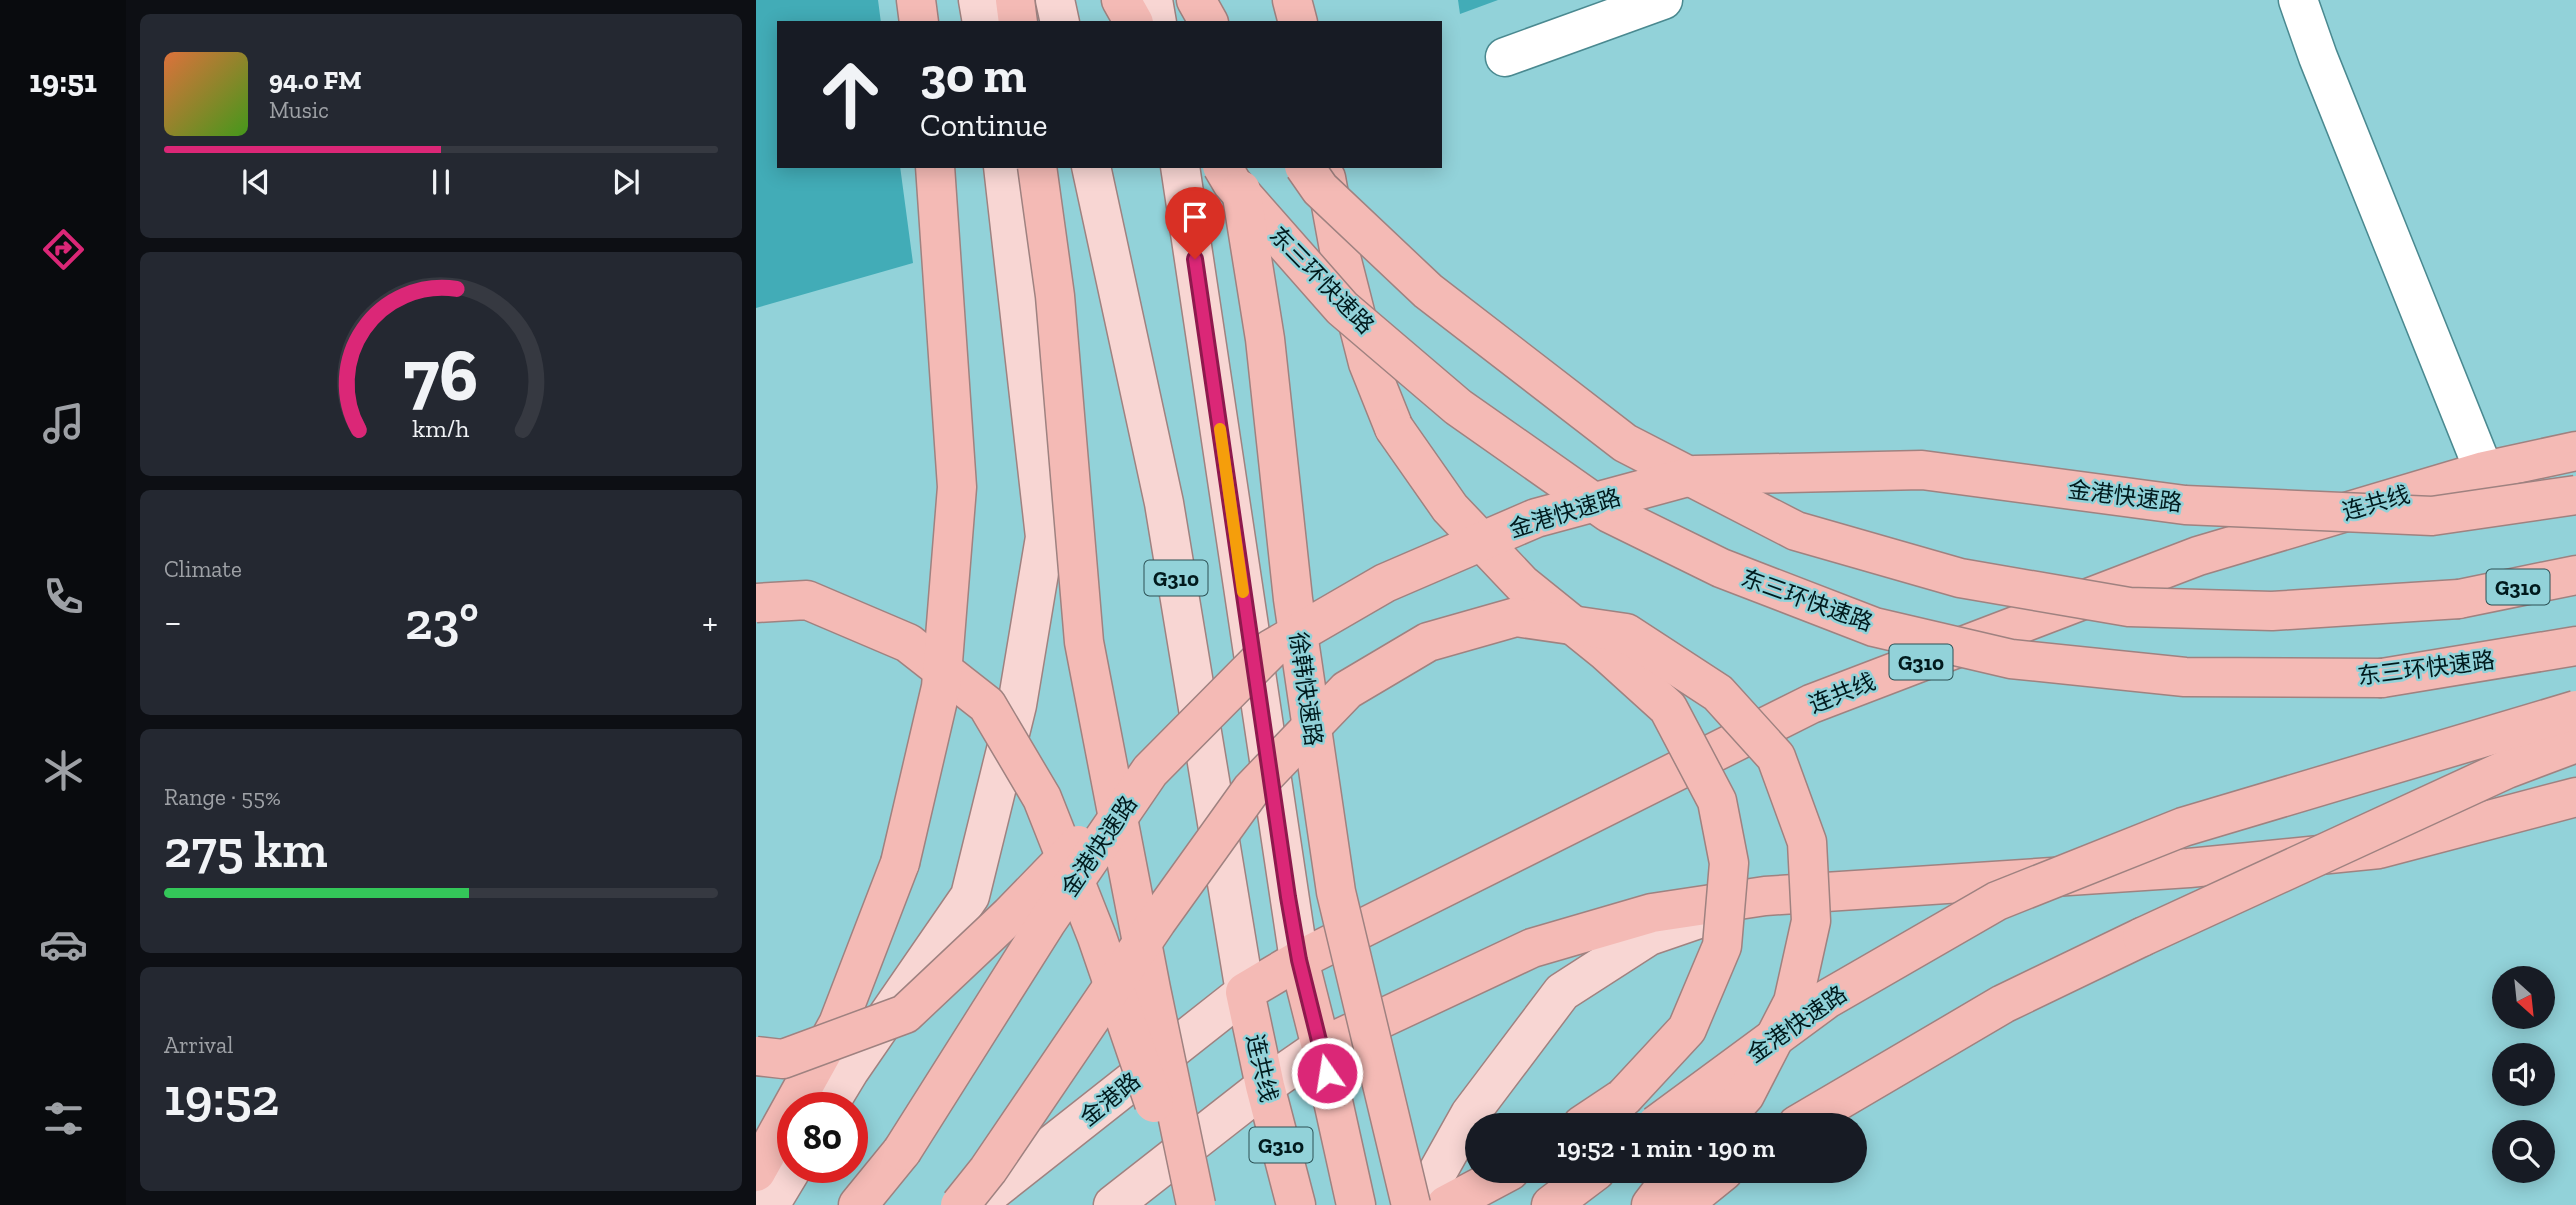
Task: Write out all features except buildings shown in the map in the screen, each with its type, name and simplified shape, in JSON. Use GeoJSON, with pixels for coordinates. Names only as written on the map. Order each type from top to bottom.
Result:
{"type":"FeatureCollection","features":[{"type":"Feature","properties":{"kind":"highway"},"geometry":{"type":"LineString","coordinates":[[916,0],[919,21]]}},
{"type":"Feature","properties":{"kind":"highway"},"geometry":{"type":"LineString","coordinates":[[1015,0],[1018,21]]}},
{"type":"Feature","properties":{"kind":"highway"},"geometry":{"type":"LineString","coordinates":[[1121,0],[1133,21]]}},
{"type":"Feature","properties":{"kind":"highway"},"geometry":{"type":"LineString","coordinates":[[1196,0],[1210,21]]}},
{"type":"Feature","properties":{"kind":"highway"},"geometry":{"type":"LineString","coordinates":[[1210,0],[1211,21]]}},
{"type":"Feature","properties":{"kind":"highway"},"geometry":{"type":"LineString","coordinates":[[1292,0],[1297,21]]}},
{"type":"Feature","properties":{"kind":"highway"},"geometry":{"type":"LineString","coordinates":[[756,1172],[838,1024],[900,863],[941,687],[957,487],[935,168]]}},
{"type":"Feature","properties":{"kind":"highway"},"geometry":{"type":"LineString","coordinates":[[1037,168],[1055,296],[1084,642],[1196,1205]]}},
{"type":"Feature","properties":{"kind":"highway","name":"东三环快速路"},"geometry":{"type":"LineString","coordinates":[[1223,168],[1232,183],[1342,308],[1458,408],[1609,513],[1721,568],[1874,626],[2011,659],[2185,677],[2382,678],[2576,646]]}},
{"type":"Feature","properties":{"kind":"highway","name":"徐韩快速路"},"geometry":{"type":"LineString","coordinates":[[1237,168],[1265,339],[1293,599],[1336,892],[1411,1205]]}},
{"type":"Feature","properties":{"kind":"highway","name":"G310"},"geometry":{"type":"LineString","coordinates":[[1305,168],[1321,189],[1428,291],[1625,443],[1796,531],[1960,578],[2129,607],[2272,611],[2459,599],[2576,575]]}},
{"type":"Feature","properties":{"kind":"highway"},"geometry":{"type":"LineString","coordinates":[[1324,168],[1339,249],[1368,363],[1394,428],[1450,508],[1522,584],[1605,651],[1668,708],[1717,801],[1729,863],[1722,946],[1687,1029],[1624,1097],[1600,1113]]}},
{"type":"Feature","properties":{"kind":"highway","name":"连共线"},"geometry":{"type":"LineString","coordinates":[[1296,1205],[1265,1086],[1245,992],[1299,960],[1811,704],[2198,555],[2484,471],[2576,451]]}},
{"type":"Feature","properties":{"kind":"highway","name":"金港快速路"},"geometry":{"type":"LineString","coordinates":[[858,1205],[902,1151],[1046,923],[1150,771],[1271,649],[1385,583],[1536,518],[1695,475],[1922,470],[2185,505],[2432,516],[2576,495]]}},
{"type":"Feature","properties":{"kind":"highway"},"geometry":{"type":"LineString","coordinates":[[756,603],[807,600],[908,643],[987,705],[1042,798],[1097,937],[1188,1205]]}},
{"type":"Feature","properties":{"kind":"highway"},"geometry":{"type":"LineString","coordinates":[[960,1205],[988,1170],[1157,921],[1251,790],[1346,690],[1428,642],[1516,617],[1626,633],[1718,693],[1776,757],[1807,842],[1811,921],[1793,1003],[1745,1095],[1729,1113]]}},
{"type":"Feature","properties":{"kind":"highway","name":"金港快速路"},"geometry":{"type":"LineString","coordinates":[[1672,1113],[1827,999],[1997,901],[2183,827],[2576,710]]}},
{"type":"Feature","properties":{"kind":"highway"},"geometry":{"type":"LineString","coordinates":[[1817,1113],[2003,1004],[2406,815],[2507,769],[2576,743]]}},
{"type":"Feature","properties":{"kind":"highway"},"geometry":{"type":"LineString","coordinates":[[756,1056],[783,1059],[905,1014],[1010,915],[1150,771]]}},
{"type":"Feature","properties":{"kind":"highway"},"geometry":{"type":"LineString","coordinates":[[1321,1047],[1532,948],[1652,913],[1765,896],[2189,868],[2379,849],[2576,797]]}},
{"type":"Feature","properties":{"kind":"highway","name":"G310"},"geometry":{"type":"LineString","coordinates":[[1299,960],[1356,1205]]}},
{"type":"Feature","properties":{"kind":"highway"},"geometry":{"type":"LineString","coordinates":[[1446,1205],[1487,1183]]}},
{"type":"Feature","properties":{"kind":"highway"},"geometry":{"type":"LineString","coordinates":[[1551,1205],[1580,1183]]}},
{"type":"Feature","properties":{"kind":"highway"},"geometry":{"type":"LineString","coordinates":[[1651,1205],[1668,1183]]}},
{"type":"Feature","properties":{"kind":"highway"},"geometry":{"type":"LineString","coordinates":[[1682,1205],[1709,1183]]}},
{"type":"Feature","properties":{"kind":"main road"},"geometry":{"type":"LineString","coordinates":[[978,0],[982,21]]}},
{"type":"Feature","properties":{"kind":"main road"},"geometry":{"type":"LineString","coordinates":[[1055,0],[1060,21]]}},
{"type":"Feature","properties":{"kind":"main road"},"geometry":{"type":"LineString","coordinates":[[1153,0],[1157,21]]}},
{"type":"Feature","properties":{"kind":"main road"},"geometry":{"type":"LineString","coordinates":[[837,1092],[970,896],[1017,705],[1045,537],[1003,168]]}},
{"type":"Feature","properties":{"kind":"main road","name":"G310"},"geometry":{"type":"LineString","coordinates":[[1091,168],[1164,503],[1245,992]]}},
{"type":"Feature","properties":{"kind":"main road"},"geometry":{"type":"LineString","coordinates":[[1180,168],[1299,960]]}},
{"type":"Feature","properties":{"kind":"main road"},"geometry":{"type":"LineString","coordinates":[[1419,1205],[1471,1114],[1562,992],[1649,936],[1765,896]]}},
{"type":"Feature","properties":{"kind":"main road","name":"金港路"},"geometry":{"type":"LineString","coordinates":[[975,1205],[1245,992]]}},
{"type":"Feature","properties":{"kind":"main road"},"geometry":{"type":"LineString","coordinates":[[1113,1205],[1265,1086],[1321,1047]]}},
{"type":"Feature","properties":{"kind":"main road"},"geometry":{"type":"LineString","coordinates":[[770,1205],[783,1183]]}},
{"type":"Feature","properties":{"kind":"street"},"geometry":{"type":"LineString","coordinates":[[1505,57],[1663,0]]}},
{"type":"Feature","properties":{"kind":"street"},"geometry":{"type":"LineString","coordinates":[[2298,0],[2318,57],[2484,471]]}},
{"type":"Feature","properties":{"kind":"slow traffic"},"geometry":{"type":"LineString","coordinates":[[1220,429],[1243,592]]}},
{"type":"Feature","properties":{"kind":"route"},"geometry":{"type":"LineString","coordinates":[[1195,259],[1288,897],[1299,960],[1327,1073]]}}]}
